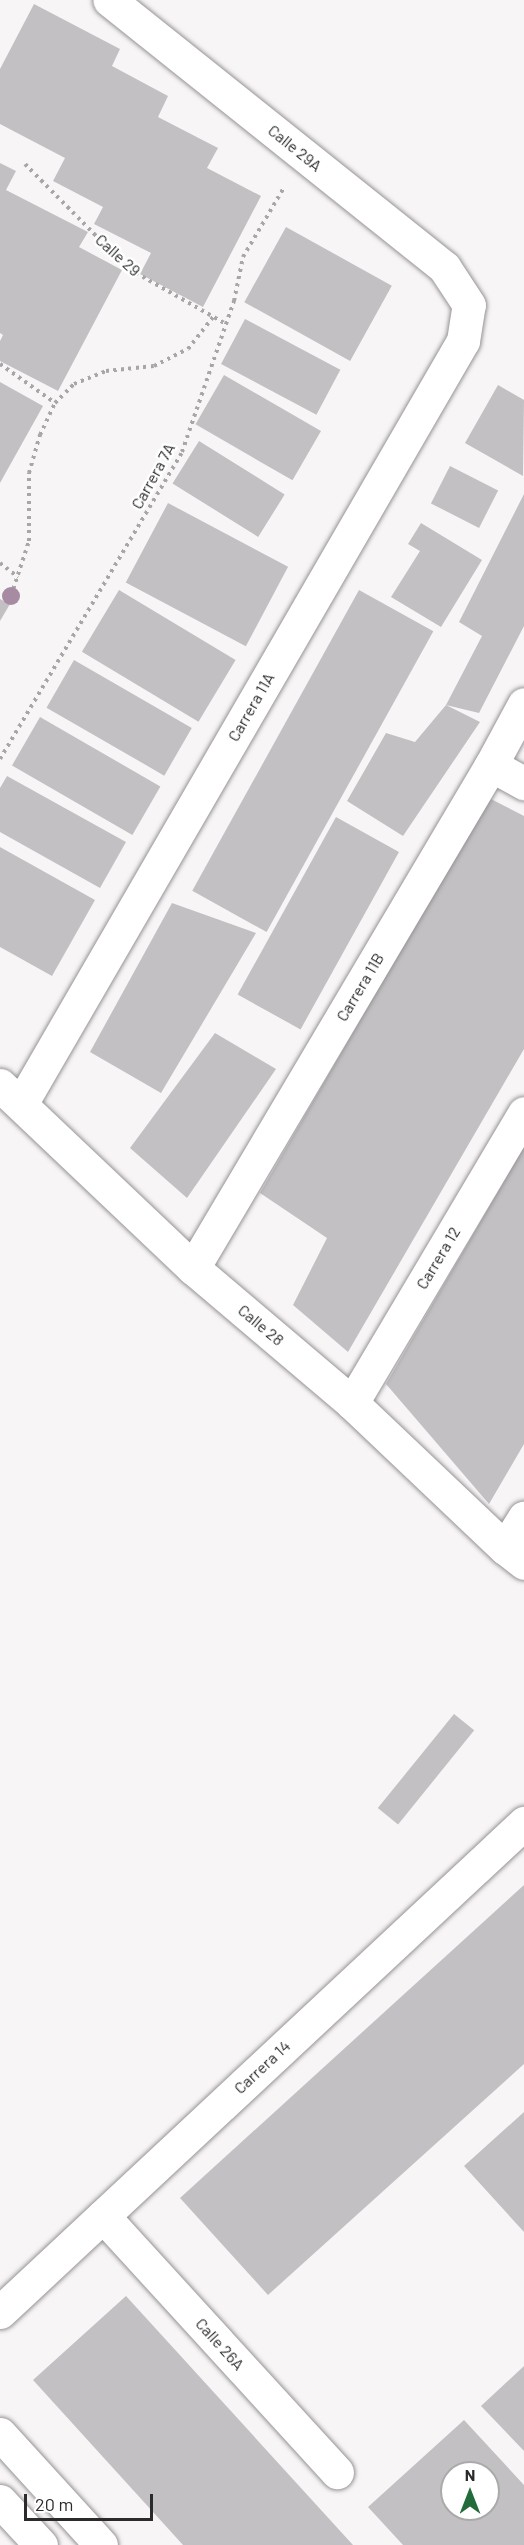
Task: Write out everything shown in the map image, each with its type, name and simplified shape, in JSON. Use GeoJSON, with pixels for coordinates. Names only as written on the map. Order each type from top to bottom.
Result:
{"type":"FeatureCollection","features":[{"type":"Feature","properties":{"kind":"street","name":"Calle 29A"},"geometry":{"type":"LineString","coordinates":[[109,0],[444,267],[469,305]]}},
{"type":"Feature","properties":{"kind":"street","name":"Carrera 11A"},"geometry":{"type":"LineString","coordinates":[[11,1094],[463,341],[469,305]]}},
{"type":"Feature","properties":{"kind":"street","name":"Carrera 11B"},"geometry":{"type":"LineString","coordinates":[[193,1268],[492,765],[524,704]]}},
{"type":"Feature","properties":{"kind":"street"},"geometry":{"type":"LineString","coordinates":[[492,765],[524,783]]}},
{"type":"Feature","properties":{"kind":"street","name":"Calle 28"},"geometry":{"type":"LineString","coordinates":[[11,1094],[193,1268],[352,1403],[514,1556]]}},
{"type":"Feature","properties":{"kind":"street","name":"Carrera 12"},"geometry":{"type":"LineString","coordinates":[[352,1403],[524,1113]]}},
{"type":"Feature","properties":{"kind":"street"},"geometry":{"type":"LineString","coordinates":[[514,1556],[524,1517]]}},
{"type":"Feature","properties":{"kind":"street","name":"Carrera 14"},"geometry":{"type":"LineString","coordinates":[[0,2312],[524,1823]]}},
{"type":"Feature","properties":{"kind":"street","name":"Calle 26A"},"geometry":{"type":"LineString","coordinates":[[103,2216],[337,2472]]}},
{"type":"Feature","properties":{"kind":"street"},"geometry":{"type":"LineString","coordinates":[[0,2434],[101,2545]]}},
{"type":"Feature","properties":{"kind":"street"},"geometry":{"type":"LineString","coordinates":[[0,2501],[41,2545]]}},
{"type":"Feature","properties":{"kind":"path","name":"Carrera 7A"},"geometry":{"type":"LineString","coordinates":[[0,759],[182,452],[234,301],[243,257],[303,155]]}},
{"type":"Feature","properties":{"kind":"path","name":"Calle 29"},"geometry":{"type":"LineString","coordinates":[[25,164],[113,253],[136,273],[226,324]]}},
{"type":"Feature","properties":{"kind":"path"},"geometry":{"type":"LineString","coordinates":[[11,596],[29,541],[29,473],[40,435],[55,403],[74,384],[106,371],[154,366],[188,349],[213,317]]}},
{"type":"Feature","properties":{"kind":"path"},"geometry":{"type":"LineString","coordinates":[[0,364],[55,403]]}},
{"type":"Feature","properties":{"kind":"path"},"geometry":{"type":"LineString","coordinates":[[0,563],[18,577]]}},
{"type":"Feature","properties":{"kind":"building"},"geometry":{"type":"Polygon","coordinates":[[[34,4],[120,49],[112,66],[168,96],[158,117],[218,148],[207,168],[261,196],[203,307],[140,274],[151,253],[94,224],[103,207],[53,181],[65,158],[0,124],[0,69],[34,4]]]}},
{"type":"Feature","properties":{"kind":"building"},"geometry":{"type":"Polygon","coordinates":[[[0,163],[16,171],[6,190],[88,232],[79,247],[122,270],[58,391],[0,361],[0,341],[3,335],[0,333],[0,163]]]}},
{"type":"Feature","properties":{"kind":"building"},"geometry":{"type":"Polygon","coordinates":[[[286,227],[392,286],[350,361],[244,302],[286,227]]]}},
{"type":"Feature","properties":{"kind":"building"},"geometry":{"type":"Polygon","coordinates":[[[245,319],[340,370],[316,415],[221,364],[245,319]]]}},
{"type":"Feature","properties":{"kind":"building"},"geometry":{"type":"Polygon","coordinates":[[[224,375],[321,431],[292,480],[196,424],[224,375]]]}},
{"type":"Feature","properties":{"kind":"building"},"geometry":{"type":"Polygon","coordinates":[[[0,382],[43,406],[0,483],[0,382]]]}},
{"type":"Feature","properties":{"kind":"building"},"geometry":{"type":"Polygon","coordinates":[[[498,385],[524,400],[523,476],[465,443],[498,385]]]}},
{"type":"Feature","properties":{"kind":"building"},"geometry":{"type":"Polygon","coordinates":[[[199,441],[285,495],[258,537],[173,483],[199,441]]]}},
{"type":"Feature","properties":{"kind":"building"},"geometry":{"type":"Polygon","coordinates":[[[450,466],[498,491],[479,528],[431,503],[450,466]]]}},
{"type":"Feature","properties":{"kind":"building"},"geometry":{"type":"Polygon","coordinates":[[[524,494],[524,626],[479,713],[446,705],[482,636],[459,622],[524,494]]]}},
{"type":"Feature","properties":{"kind":"building"},"geometry":{"type":"Polygon","coordinates":[[[168,503],[288,567],[246,646],[126,582],[168,503]]]}},
{"type":"Feature","properties":{"kind":"building"},"geometry":{"type":"Polygon","coordinates":[[[421,523],[482,560],[441,627],[391,597],[420,551],[408,544],[421,523]]]}},
{"type":"Feature","properties":{"kind":"building"},"geometry":{"type":"Polygon","coordinates":[[[119,590],[236,660],[198,722],[82,652],[119,590]]]}},
{"type":"Feature","properties":{"kind":"building"},"geometry":{"type":"Polygon","coordinates":[[[359,590],[433,631],[267,932],[192,891],[359,590]]]}},
{"type":"Feature","properties":{"kind":"building"},"geometry":{"type":"Polygon","coordinates":[[[0,599],[10,604],[0,621],[0,599]]]}},
{"type":"Feature","properties":{"kind":"building"},"geometry":{"type":"Polygon","coordinates":[[[74,660],[192,728],[164,776],[46,708],[74,660]]]}},
{"type":"Feature","properties":{"kind":"building"},"geometry":{"type":"Polygon","coordinates":[[[446,705],[480,722],[403,836],[347,801],[386,733],[415,742],[446,705]]]}},
{"type":"Feature","properties":{"kind":"building"},"geometry":{"type":"Polygon","coordinates":[[[40,717],[160,786],[132,835],[12,765],[40,717]]]}},
{"type":"Feature","properties":{"kind":"building"},"geometry":{"type":"Polygon","coordinates":[[[7,776],[126,842],[100,888],[0,832],[0,788],[7,776]]]}},
{"type":"Feature","properties":{"kind":"building"},"geometry":{"type":"Polygon","coordinates":[[[489,798],[524,816],[524,1049],[348,1352],[293,1305],[327,1238],[260,1193],[489,798]]]}},
{"type":"Feature","properties":{"kind":"building"},"geometry":{"type":"Polygon","coordinates":[[[336,817],[399,852],[301,1029],[238,995],[336,817]]]}},
{"type":"Feature","properties":{"kind":"building"},"geometry":{"type":"Polygon","coordinates":[[[0,847],[95,900],[52,976],[0,947],[0,847]]]}},
{"type":"Feature","properties":{"kind":"building"},"geometry":{"type":"Polygon","coordinates":[[[172,903],[256,933],[161,1093],[90,1052],[172,903]]]}},
{"type":"Feature","properties":{"kind":"building"},"geometry":{"type":"Polygon","coordinates":[[[215,1033],[276,1069],[187,1198],[130,1148],[215,1033]]]}},
{"type":"Feature","properties":{"kind":"building"},"geometry":{"type":"Polygon","coordinates":[[[524,1147],[524,1444],[489,1504],[386,1384],[524,1147]]]}},
{"type":"Feature","properties":{"kind":"building"},"geometry":{"type":"Polygon","coordinates":[[[454,1714],[474,1730],[398,1824],[378,1808],[454,1714]]]}},
{"type":"Feature","properties":{"kind":"building"},"geometry":{"type":"Polygon","coordinates":[[[524,1885],[524,2064],[268,2295],[180,2198],[524,1885]]]}},
{"type":"Feature","properties":{"kind":"building"},"geometry":{"type":"Polygon","coordinates":[[[524,2112],[524,2232],[464,2166],[524,2112]]]}},
{"type":"Feature","properties":{"kind":"building"},"geometry":{"type":"Polygon","coordinates":[[[126,2296],[353,2545],[183,2545],[33,2380],[126,2296]]]}},
{"type":"Feature","properties":{"kind":"building"},"geometry":{"type":"Polygon","coordinates":[[[524,2366],[524,2451],[481,2406],[524,2366]]]}},
{"type":"Feature","properties":{"kind":"building"},"geometry":{"type":"Polygon","coordinates":[[[464,2420],[524,2485],[524,2545],[403,2545],[368,2507],[464,2420]]]}}]}
